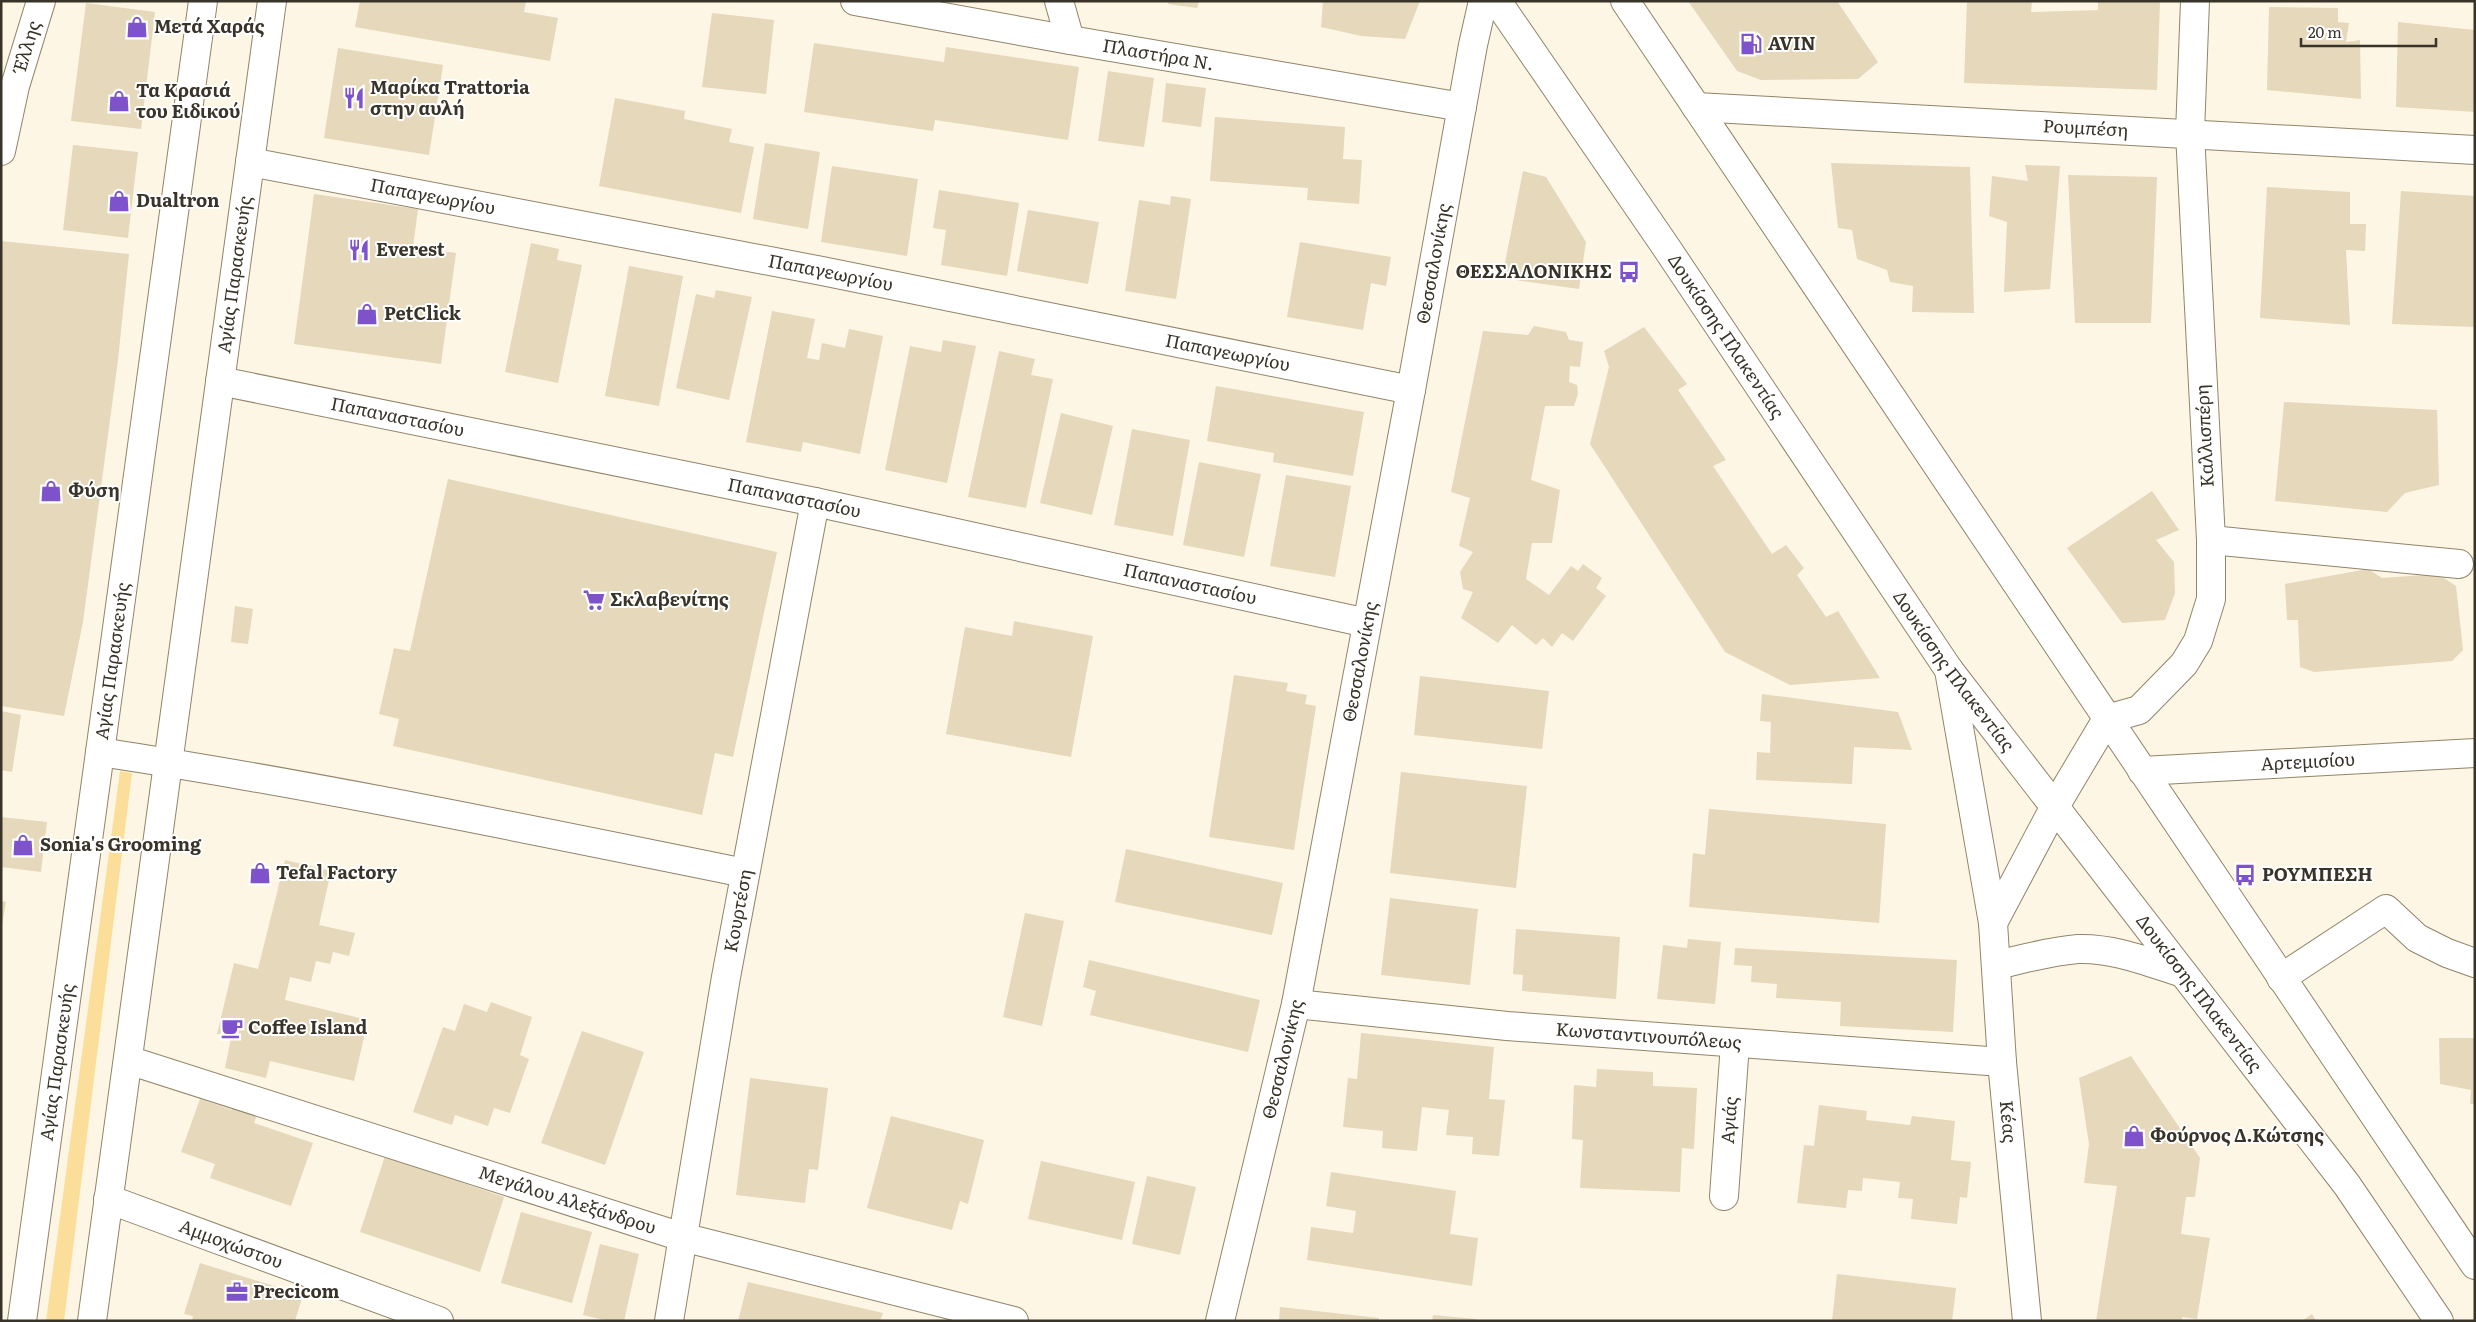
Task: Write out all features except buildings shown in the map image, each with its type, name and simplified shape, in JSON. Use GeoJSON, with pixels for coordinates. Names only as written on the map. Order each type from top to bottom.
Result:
{"type":"FeatureCollection","features":[{"type":"Feature","properties":{"kind":"street","name":"Έλλης"},"geometry":{"type":"LineString","coordinates":[[1,151],[15,86],[41,1]]}},
{"type":"Feature","properties":{"kind":"street","name":"Αγίας Παρασκευής"},"geometry":{"type":"LineString","coordinates":[[22,1321],[202,1]]}},
{"type":"Feature","properties":{"kind":"street","name":"Αγίας Παρασκευής"},"geometry":{"type":"LineString","coordinates":[[92,1321],[272,1]]}},
{"type":"Feature","properties":{"kind":"street","name":"Πλαστήρα Ν."},"geometry":{"type":"LineString","coordinates":[[855,1],[1462,107]]}},
{"type":"Feature","properties":{"kind":"street"},"geometry":{"type":"LineString","coordinates":[[1059,1],[1070,40]]}},
{"type":"Feature","properties":{"kind":"street","name":"Θεσσαλονίκης"},"geometry":{"type":"LineString","coordinates":[[1220,1321],[1296,1004],[1462,107],[1484,1]]}},
{"type":"Feature","properties":{"kind":"street","name":"Δουκίσσης Πλακεντίας"},"geometry":{"type":"LineString","coordinates":[[1497,1],[1666,247],[1949,670],[2054,808],[2348,1185],[2439,1321]]}},
{"type":"Feature","properties":{"kind":"street"},"geometry":{"type":"LineString","coordinates":[[1624,1],[2475,1265]]}},
{"type":"Feature","properties":{"kind":"street","name":"Καλλισπέρη"},"geometry":{"type":"LineString","coordinates":[[2107,719],[2139,710],[2184,664],[2198,641],[2211,600],[2211,540],[2190,133],[2195,1]]}},
{"type":"Feature","properties":{"kind":"street","name":"Ρουμπέση"},"geometry":{"type":"LineString","coordinates":[[1696,107],[2475,150]]}},
{"type":"Feature","properties":{"kind":"street","name":"Παπαγεωργίου"},"geometry":{"type":"LineString","coordinates":[[250,162],[822,271],[1411,390]]}},
{"type":"Feature","properties":{"kind":"street","name":"Παπαναστασίου"},"geometry":{"type":"LineString","coordinates":[[220,381],[815,502],[1366,623]]}},
{"type":"Feature","properties":{"kind":"street","name":"Κουρτέση"},"geometry":{"type":"LineString","coordinates":[[669,1321],[726,977],[815,502]]}},
{"type":"Feature","properties":{"kind":"street"},"geometry":{"type":"LineString","coordinates":[[2211,540],[2458,564]]}},
{"type":"Feature","properties":{"kind":"street","name":"Κέας"},"geometry":{"type":"LineString","coordinates":[[1949,670],[1993,923],[2002,1062],[2027,1321]]}},
{"type":"Feature","properties":{"kind":"street"},"geometry":{"type":"LineString","coordinates":[[1993,923],[2054,808],[2107,719]]}},
{"type":"Feature","properties":{"kind":"street"},"geometry":{"type":"LineString","coordinates":[[100,752],[350,794],[746,874]]}},
{"type":"Feature","properties":{"kind":"street","name":"Αρτεμισίου"},"geometry":{"type":"LineString","coordinates":[[2142,771],[2475,753]]}},
{"type":"Feature","properties":{"kind":"street"},"geometry":{"type":"LineString","coordinates":[[2281,978],[2386,909],[2417,938],[2447,954],[2475,963]]}},
{"type":"Feature","properties":{"kind":"street"},"geometry":{"type":"LineString","coordinates":[[1996,964],[2054,952],[2080,949],[2114,952],[2145,959],[2183,973]]}},
{"type":"Feature","properties":{"kind":"street","name":"Κωνσταντινουπόλεως"},"geometry":{"type":"LineString","coordinates":[[1296,1004],[1507,1026],[2002,1062]]}},
{"type":"Feature","properties":{"kind":"street","name":"Αγιάς"},"geometry":{"type":"LineString","coordinates":[[1724,1196],[1735,1044]]}},
{"type":"Feature","properties":{"kind":"street","name":"Μεγάλου Αλεξάνδρου"},"geometry":{"type":"LineString","coordinates":[[128,1060],[682,1237],[1014,1321]]}},
{"type":"Feature","properties":{"kind":"street","name":"Αμμοχώστου"},"geometry":{"type":"LineString","coordinates":[[108,1199],[440,1321]]}},
{"type":"Feature","properties":{"kind":"shaded area"},"geometry":{"type":"Polygon","coordinates":[[[120,771],[132,773],[64,1321],[46,1321],[120,771]]]}},
{"type":"Feature","properties":{"kind":"place","name":"Μετά Χαράς"},"geometry":{"type":"Point","coordinates":[137,27]}},
{"type":"Feature","properties":{"kind":"place","name":"AVIN"},"geometry":{"type":"Point","coordinates":[1751,44]}},
{"type":"Feature","properties":{"kind":"place","name":"Μαρίκα Trattoria στην αυλή"},"geometry":{"type":"Point","coordinates":[354,98]}},
{"type":"Feature","properties":{"kind":"place","name":"Τα Κρασιά του Ειδικού"},"geometry":{"type":"Point","coordinates":[119,101]}},
{"type":"Feature","properties":{"kind":"place","name":"Dualtron"},"geometry":{"type":"Point","coordinates":[119,201]}},
{"type":"Feature","properties":{"kind":"place","name":"Everest"},"geometry":{"type":"Point","coordinates":[359,250]}},
{"type":"Feature","properties":{"kind":"place","name":"ΘΕΣΣΑΛΟΝΙΚΗΣ"},"geometry":{"type":"Point","coordinates":[1629,272]}},
{"type":"Feature","properties":{"kind":"place","name":"PetClick"},"geometry":{"type":"Point","coordinates":[367,314]}},
{"type":"Feature","properties":{"kind":"place","name":"Φύση"},"geometry":{"type":"Point","coordinates":[51,491]}},
{"type":"Feature","properties":{"kind":"place","name":"Σκλαβενίτης"},"geometry":{"type":"Point","coordinates":[594,600]}},
{"type":"Feature","properties":{"kind":"place","name":"Sonia's Grooming"},"geometry":{"type":"Point","coordinates":[23,845]}},
{"type":"Feature","properties":{"kind":"place","name":"Tefal Factory"},"geometry":{"type":"Point","coordinates":[260,873]}},
{"type":"Feature","properties":{"kind":"place","name":"ΡΟΥΜΠΕΣΗ"},"geometry":{"type":"Point","coordinates":[2245,875]}},
{"type":"Feature","properties":{"kind":"place","name":"Coffee Island"},"geometry":{"type":"Point","coordinates":[232,1028]}},
{"type":"Feature","properties":{"kind":"place","name":"Φούρνος Δ.Κώτσης"},"geometry":{"type":"Point","coordinates":[2134,1136]}},
{"type":"Feature","properties":{"kind":"place","name":"Precicom"},"geometry":{"type":"Point","coordinates":[237,1292]}}]}
